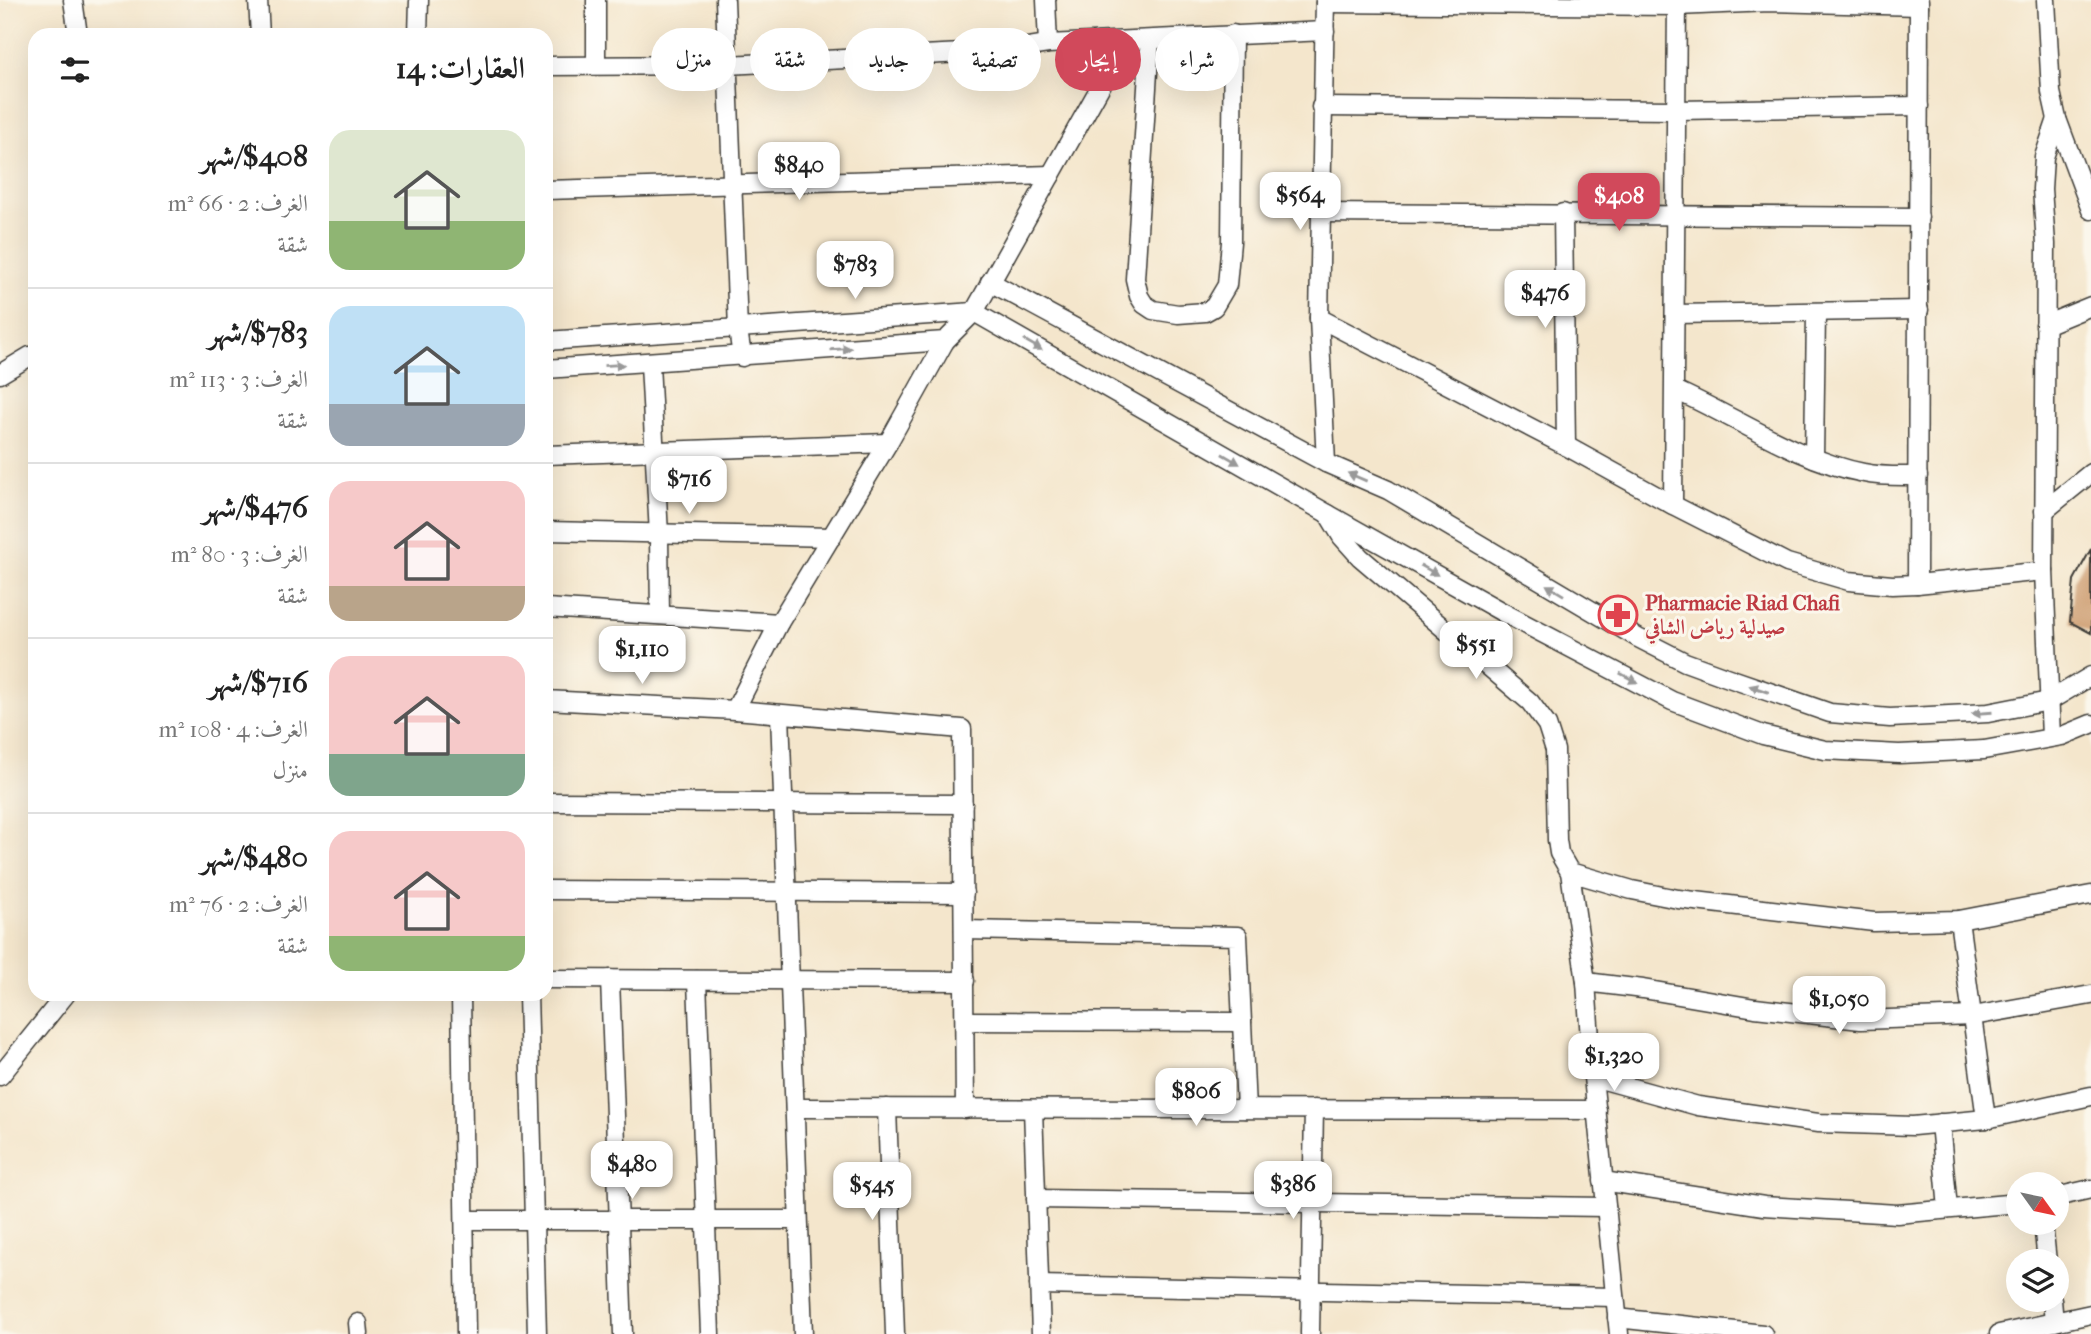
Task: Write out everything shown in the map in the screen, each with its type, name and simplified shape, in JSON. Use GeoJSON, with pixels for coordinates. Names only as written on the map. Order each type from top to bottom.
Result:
{"type":"FeatureCollection","features":[{"type":"Feature","properties":{"kind":"street"},"geometry":{"type":"LineString","coordinates":[[73,0],[77,28]]}},
{"type":"Feature","properties":{"kind":"street"},"geometry":{"type":"LineString","coordinates":[[258,0],[260,28]]}},
{"type":"Feature","properties":{"kind":"street"},"geometry":{"type":"LineString","coordinates":[[418,28],[419,0]]}},
{"type":"Feature","properties":{"kind":"street"},"geometry":{"type":"LineString","coordinates":[[596,0],[596,65]]}},
{"type":"Feature","properties":{"kind":"street"},"geometry":{"type":"LineString","coordinates":[[725,0],[726,28]]}},
{"type":"Feature","properties":{"kind":"street"},"geometry":{"type":"LineString","coordinates":[[1046,0],[1048,44]]}},
{"type":"Feature","properties":{"kind":"street"},"geometry":{"type":"LineString","coordinates":[[2046,0],[2048,66],[2057,119],[2091,210]]}},
{"type":"Feature","properties":{"kind":"street"},"geometry":{"type":"LineString","coordinates":[[1326,463],[1319,318],[1325,2],[1919,3],[1917,584]]}},
{"type":"Feature","properties":{"kind":"street"},"geometry":{"type":"LineString","coordinates":[[1673,505],[1677,3]]}},
{"type":"Feature","properties":{"kind":"street"},"geometry":{"type":"LineString","coordinates":[[1239,34],[1325,31]]}},
{"type":"Feature","properties":{"kind":"street"},"geometry":{"type":"LineString","coordinates":[[1141,40],[1155,40]]}},
{"type":"Feature","properties":{"kind":"street"},"geometry":{"type":"LineString","coordinates":[[1150,40],[1135,279],[1139,296],[1144,304],[1153,310],[1190,314],[1205,312],[1214,307],[1227,285],[1231,242],[1232,91]]}},
{"type":"Feature","properties":{"kind":"street"},"geometry":{"type":"LineString","coordinates":[[736,65],[1002,51],[1055,44]]}},
{"type":"Feature","properties":{"kind":"street"},"geometry":{"type":"LineString","coordinates":[[553,66],[651,65]]}},
{"type":"Feature","properties":{"kind":"street"},"geometry":{"type":"LineString","coordinates":[[729,91],[741,357]]}},
{"type":"Feature","properties":{"kind":"street"},"geometry":{"type":"LineString","coordinates":[[735,710],[779,622],[888,443],[944,341],[974,312],[1098,91]]}},
{"type":"Feature","properties":{"kind":"street"},"geometry":{"type":"LineString","coordinates":[[1321,107],[1677,110],[1919,106]]}},
{"type":"Feature","properties":{"kind":"street"},"geometry":{"type":"LineString","coordinates":[[2050,737],[2044,571],[2046,244],[2042,189],[2044,157],[2057,119]]}},
{"type":"Feature","properties":{"kind":"street"},"geometry":{"type":"LineString","coordinates":[[553,190],[1051,174]]}},
{"type":"Feature","properties":{"kind":"street"},"geometry":{"type":"LineString","coordinates":[[1320,213],[1919,217]]}},
{"type":"Feature","properties":{"kind":"street"},"geometry":{"type":"LineString","coordinates":[[1563,213],[1566,446]]}},
{"type":"Feature","properties":{"kind":"street"},"geometry":{"type":"LineString","coordinates":[[990,282],[1326,463],[1388,490],[1560,593],[1685,662],[1830,713],[1890,718],[1987,713],[2049,701],[2091,676]]}},
{"type":"Feature","properties":{"kind":"street"},"geometry":{"type":"LineString","coordinates":[[2045,325],[2091,306]]}},
{"type":"Feature","properties":{"kind":"street"},"geometry":{"type":"LineString","coordinates":[[1675,314],[1919,310]]}},
{"type":"Feature","properties":{"kind":"street"},"geometry":{"type":"LineString","coordinates":[[553,341],[974,312],[1504,613],[1672,701],[1763,735],[1825,750],[1899,754],[1984,750],[2062,736],[2091,724]]}},
{"type":"Feature","properties":{"kind":"street"},"geometry":{"type":"LineString","coordinates":[[1814,458],[1816,313]]}},
{"type":"Feature","properties":{"kind":"street"},"geometry":{"type":"LineString","coordinates":[[1319,318],[1787,563],[1849,581],[1917,584],[2044,571]]}},
{"type":"Feature","properties":{"kind":"street"},"geometry":{"type":"LineString","coordinates":[[553,369],[650,364],[944,341]]}},
{"type":"Feature","properties":{"kind":"street"},"geometry":{"type":"LineString","coordinates":[[0,374],[28,357]]}},
{"type":"Feature","properties":{"kind":"street"},"geometry":{"type":"LineString","coordinates":[[650,364],[659,535],[660,615]]}},
{"type":"Feature","properties":{"kind":"street"},"geometry":{"type":"LineString","coordinates":[[1675,390],[1814,458],[1880,476],[1918,476]]}},
{"type":"Feature","properties":{"kind":"street"},"geometry":{"type":"LineString","coordinates":[[553,455],[888,443]]}},
{"type":"Feature","properties":{"kind":"street"},"geometry":{"type":"LineString","coordinates":[[2044,511],[2091,474]]}},
{"type":"Feature","properties":{"kind":"street"},"geometry":{"type":"LineString","coordinates":[[1328,514],[1342,537],[1360,558],[1531,702],[1547,725],[1555,750],[1557,840],[1559,853],[1570,872],[1586,982],[1618,1326],[1763,1334]]}},
{"type":"Feature","properties":{"kind":"street"},"geometry":{"type":"LineString","coordinates":[[553,531],[832,537]]}},
{"type":"Feature","properties":{"kind":"street"},"geometry":{"type":"LineString","coordinates":[[553,608],[779,622]]}},
{"type":"Feature","properties":{"kind":"street"},"geometry":{"type":"LineString","coordinates":[[553,700],[735,710],[962,729],[965,1108]]}},
{"type":"Feature","properties":{"kind":"street"},"geometry":{"type":"LineString","coordinates":[[780,714],[803,1334]]}},
{"type":"Feature","properties":{"kind":"street"},"geometry":{"type":"LineString","coordinates":[[553,802],[963,804]]}},
{"type":"Feature","properties":{"kind":"street"},"geometry":{"type":"LineString","coordinates":[[1570,872],[1633,890],[1736,906],[1874,922],[1959,920],[2091,895]]}},
{"type":"Feature","properties":{"kind":"street"},"geometry":{"type":"LineString","coordinates":[[553,890],[964,893]]}},
{"type":"Feature","properties":{"kind":"street"},"geometry":{"type":"LineString","coordinates":[[1959,920],[1986,1119]]}},
{"type":"Feature","properties":{"kind":"street"},"geometry":{"type":"LineString","coordinates":[[964,930],[1238,936],[1246,1109]]}},
{"type":"Feature","properties":{"kind":"street"},"geometry":{"type":"LineString","coordinates":[[553,979],[965,981]]}},
{"type":"Feature","properties":{"kind":"street"},"geometry":{"type":"LineString","coordinates":[[610,979],[623,1334]]}},
{"type":"Feature","properties":{"kind":"street"},"geometry":{"type":"LineString","coordinates":[[697,980],[710,1334]]}},
{"type":"Feature","properties":{"kind":"street"},"geometry":{"type":"LineString","coordinates":[[1586,982],[1755,1008],[1861,1020],[1973,1016],[2091,995]]}},
{"type":"Feature","properties":{"kind":"street"},"geometry":{"type":"LineString","coordinates":[[0,1076],[60,1001]]}},
{"type":"Feature","properties":{"kind":"street"},"geometry":{"type":"LineString","coordinates":[[461,1001],[466,1334]]}},
{"type":"Feature","properties":{"kind":"street"},"geometry":{"type":"LineString","coordinates":[[527,1001],[537,1334]]}},
{"type":"Feature","properties":{"kind":"street"},"geometry":{"type":"LineString","coordinates":[[965,1021],[1242,1022]]}},
{"type":"Feature","properties":{"kind":"street"},"geometry":{"type":"LineString","coordinates":[[1593,1077],[1698,1106],[1805,1121],[1913,1126],[1986,1119],[2091,1096]]}},
{"type":"Feature","properties":{"kind":"street"},"geometry":{"type":"LineString","coordinates":[[795,1108],[1597,1110]]}},
{"type":"Feature","properties":{"kind":"street"},"geometry":{"type":"LineString","coordinates":[[887,1108],[895,1334]]}},
{"type":"Feature","properties":{"kind":"street"},"geometry":{"type":"LineString","coordinates":[[1033,1109],[1041,1334]]}},
{"type":"Feature","properties":{"kind":"street"},"geometry":{"type":"LineString","coordinates":[[1310,1334],[1314,1109]]}},
{"type":"Feature","properties":{"kind":"street"},"geometry":{"type":"LineString","coordinates":[[1940,1123],[1948,1209]]}},
{"type":"Feature","properties":{"kind":"street"},"geometry":{"type":"LineString","coordinates":[[1603,1181],[1764,1206],[1897,1214],[2006,1204]]}},
{"type":"Feature","properties":{"kind":"street"},"geometry":{"type":"LineString","coordinates":[[2069,1194],[2091,1189]]}},
{"type":"Feature","properties":{"kind":"street"},"geometry":{"type":"LineString","coordinates":[[1036,1199],[1606,1208]]}},
{"type":"Feature","properties":{"kind":"street"},"geometry":{"type":"LineString","coordinates":[[465,1220],[799,1220]]}},
{"type":"Feature","properties":{"kind":"street"},"geometry":{"type":"LineString","coordinates":[[1039,1285],[1615,1297]]}},
{"type":"Feature","properties":{"kind":"street"},"geometry":{"type":"LineString","coordinates":[[2053,1312],[2054,1322]]}},
{"type":"Feature","properties":{"kind":"street"},"geometry":{"type":"LineString","coordinates":[[1999,1334],[2091,1314]]}},
{"type":"Feature","properties":{"kind":"building"},"geometry":{"type":"Polygon","coordinates":[[[2091,549],[2091,633],[2070,622],[2074,580],[2091,549]]]}},
{"type":"Feature","properties":{"kind":"place","name":"Pharmacie Riad Chafi صيدلية رياض الشافي"},"geometry":{"type":"Point","coordinates":[1618,615]}}]}
